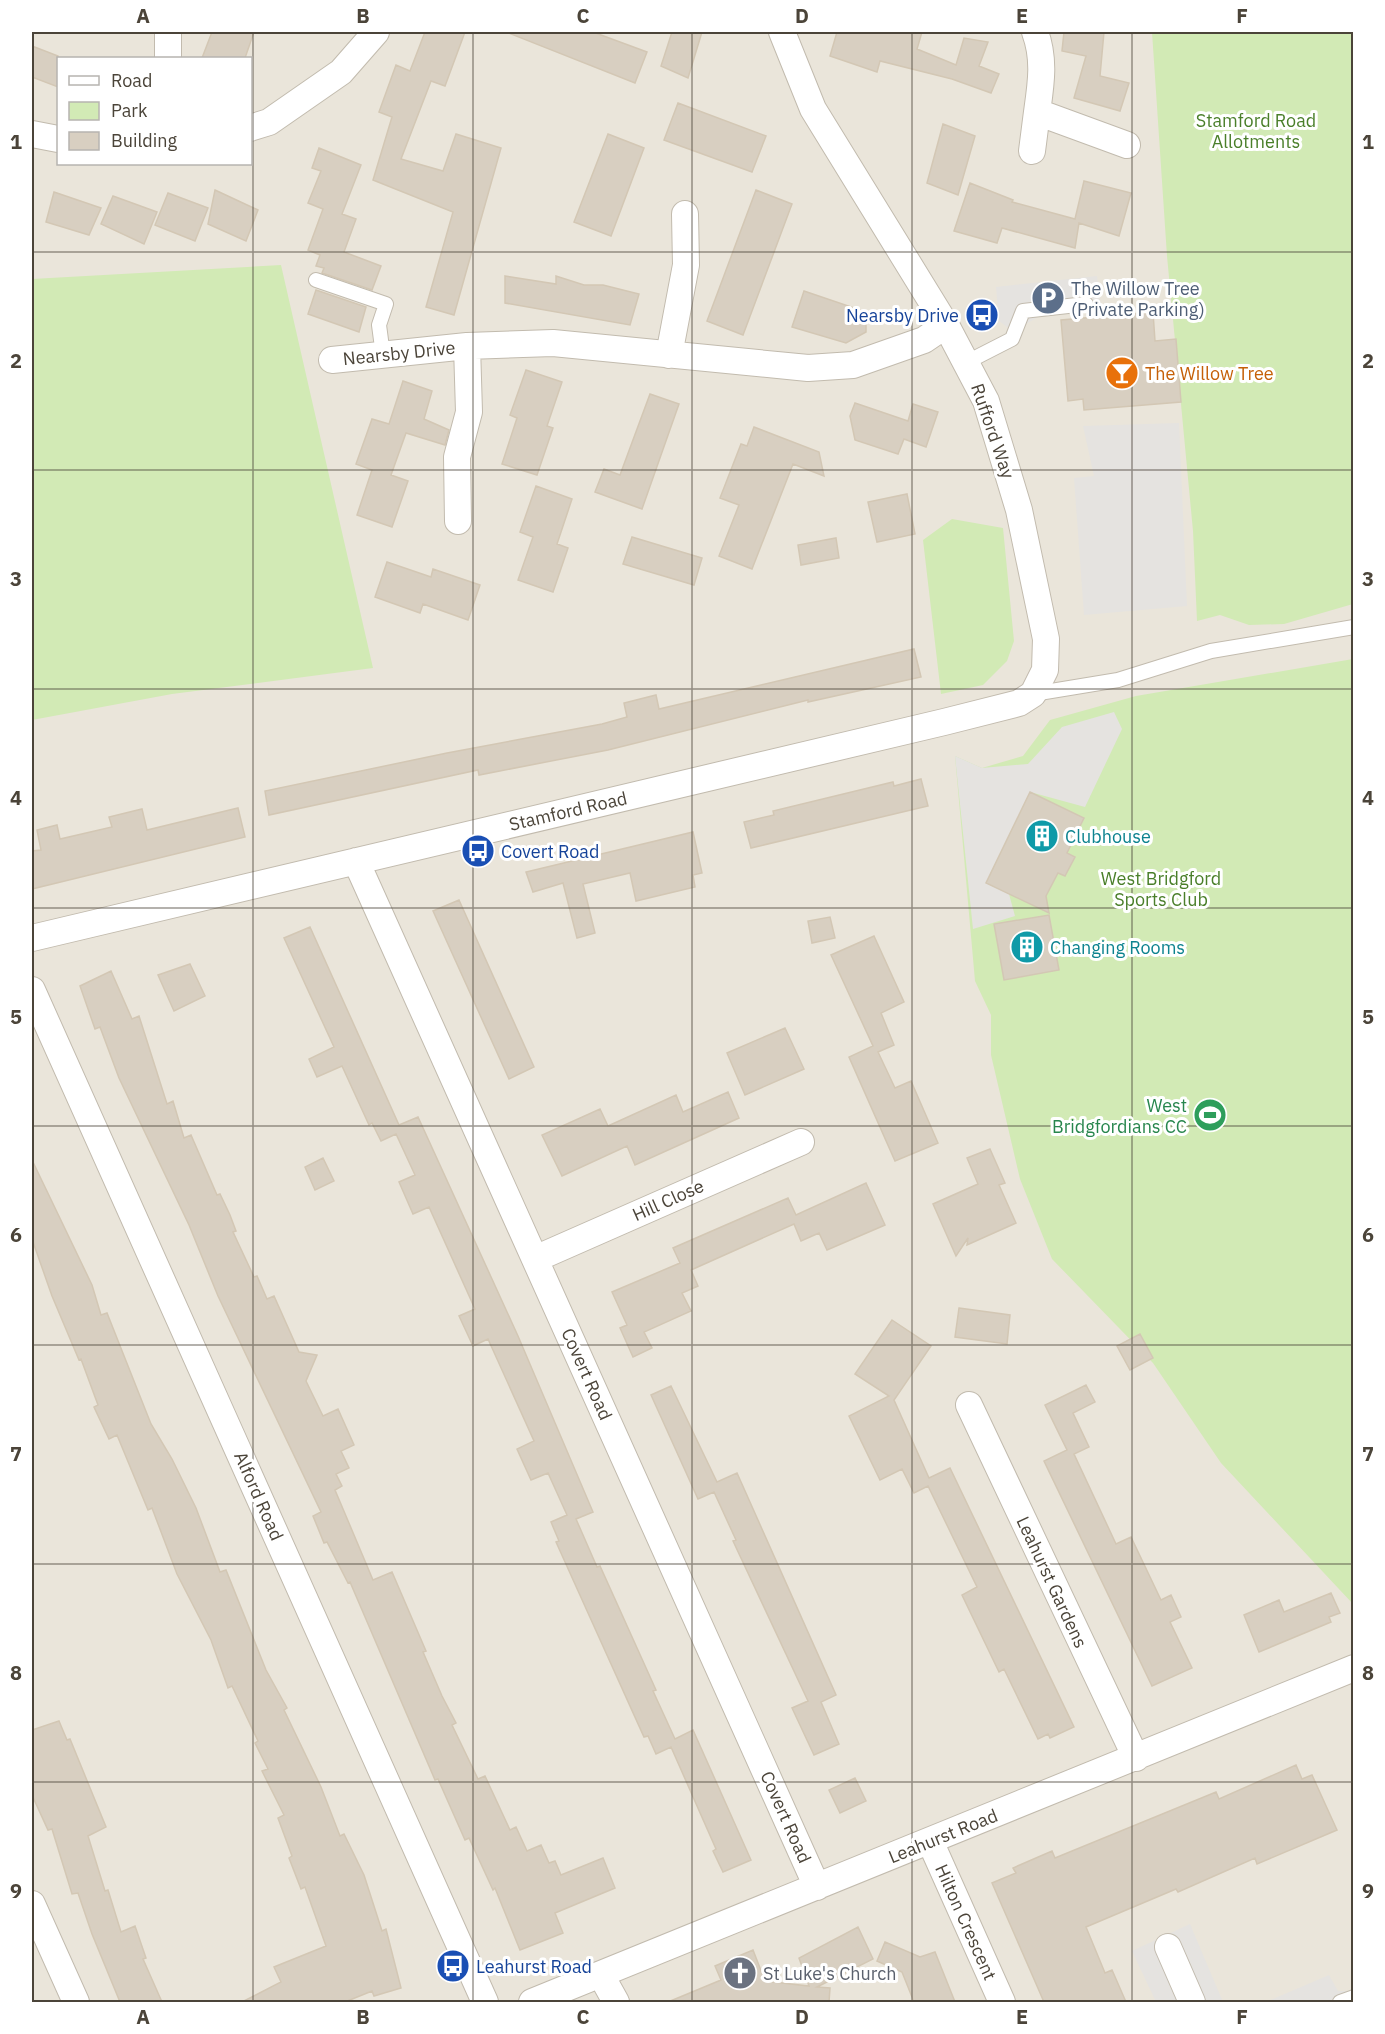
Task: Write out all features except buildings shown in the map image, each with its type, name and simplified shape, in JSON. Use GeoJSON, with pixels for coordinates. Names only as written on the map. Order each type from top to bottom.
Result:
{"type":"FeatureCollection","features":[{"type":"Feature","properties":{"kind":"street"},"geometry":{"type":"LineString","coordinates":[[168,32],[168,57]]}},
{"type":"Feature","properties":{"kind":"street"},"geometry":{"type":"LineString","coordinates":[[252,127],[269,122],[341,72],[376,32]]}},
{"type":"Feature","properties":{"kind":"street","name":"Rufford Way"},"geometry":{"type":"LineString","coordinates":[[782,32],[813,110],[946,325],[986,401],[1002,446],[1019,510],[1046,639],[1045,670],[1033,694]]}},
{"type":"Feature","properties":{"kind":"street"},"geometry":{"type":"LineString","coordinates":[[1032,151],[1042,76],[1041,48],[1035,32]]}},
{"type":"Feature","properties":{"kind":"street"},"geometry":{"type":"LineString","coordinates":[[1037,112],[1127,145]]}},
{"type":"Feature","properties":{"kind":"street"},"geometry":{"type":"LineString","coordinates":[[32,134],[57,139]]}},
{"type":"Feature","properties":{"kind":"street"},"geometry":{"type":"LineString","coordinates":[[669,355],[687,257],[685,214]]}},
{"type":"Feature","properties":{"kind":"street","name":"Nearsby Drive"},"geometry":{"type":"LineString","coordinates":[[332,360],[466,346],[553,343],[808,368],[853,365],[924,340],[946,325]]}},
{"type":"Feature","properties":{"kind":"street","name":"Nearsby Drive"},"geometry":{"type":"LineString","coordinates":[[458,521],[457,457],[469,412],[466,346]]}},
{"type":"Feature","properties":{"kind":"street","name":"Stamford Road"},"geometry":{"type":"LineString","coordinates":[[32,938],[944,722],[1018,703],[1033,694]]}},
{"type":"Feature","properties":{"kind":"street","name":"Covert Road"},"geometry":{"type":"LineString","coordinates":[[356,861],[817,1887]]}},
{"type":"Feature","properties":{"kind":"street","name":"Alford Road"},"geometry":{"type":"LineString","coordinates":[[32,990],[486,2002]]}},
{"type":"Feature","properties":{"kind":"street","name":"Hill Close"},"geometry":{"type":"LineString","coordinates":[[535,1258],[801,1142]]}},
{"type":"Feature","properties":{"kind":"street","name":"Leahurst Gardens"},"geometry":{"type":"LineString","coordinates":[[969,1405],[1136,1758]]}},
{"type":"Feature","properties":{"kind":"street","name":"Leahurst Road"},"geometry":{"type":"LineString","coordinates":[[532,2002],[1353,1668]]}},
{"type":"Feature","properties":{"kind":"street","name":"Hilton Crescent"},"geometry":{"type":"LineString","coordinates":[[930,1841],[1002,2002]]}},
{"type":"Feature","properties":{"kind":"street"},"geometry":{"type":"LineString","coordinates":[[32,1904],[76,2002]]}},
{"type":"Feature","properties":{"kind":"street"},"geometry":{"type":"LineString","coordinates":[[1168,1947],[1192,2002]]}},
{"type":"Feature","properties":{"kind":"street"},"geometry":{"type":"LineString","coordinates":[[601,1975],[616,2002]]}},
{"type":"Feature","properties":{"kind":"lane"},"geometry":{"type":"LineString","coordinates":[[316,279],[386,304],[379,325],[383,355]]}},
{"type":"Feature","properties":{"kind":"lane"},"geometry":{"type":"LineString","coordinates":[[967,362],[1012,339],[1023,311],[1086,304]]}},
{"type":"Feature","properties":{"kind":"lane"},"geometry":{"type":"LineString","coordinates":[[1033,694],[1118,680],[1211,651],[1353,627]]}},
{"type":"Feature","properties":{"kind":"lane"},"geometry":{"type":"LineString","coordinates":[[1341,2002],[1353,1997]]}},
{"type":"Feature","properties":{"kind":"shaded area"},"geometry":{"type":"Polygon","coordinates":[[[32,32],[1353,32],[1353,2002],[32,2002],[32,32]]]}},
{"type":"Feature","properties":{"kind":"shaded area","name":"The Willow Tree (Private Parking)"},"geometry":{"type":"Polygon","coordinates":[[[1097,276],[1101,309],[1038,317],[1026,324],[1018,335],[999,321],[996,287],[1097,276]]]}},
{"type":"Feature","properties":{"kind":"shaded area"},"geometry":{"type":"Polygon","coordinates":[[[1179,423],[1187,606],[1084,615],[1074,478],[1094,476],[1083,426],[1179,423]]]}},
{"type":"Feature","properties":{"kind":"shaded area"},"geometry":{"type":"Polygon","coordinates":[[[1114,712],[1122,729],[1085,807],[1030,792],[986,883],[1009,894],[1015,916],[973,929],[955,756],[982,768],[1028,764],[1062,727],[1114,712]]]}},
{"type":"Feature","properties":{"kind":"shaded area"},"geometry":{"type":"Polygon","coordinates":[[[1190,1924],[1223,2002],[1156,2002],[1132,1951],[1190,1924]]]}},
{"type":"Feature","properties":{"kind":"shaded area"},"geometry":{"type":"Polygon","coordinates":[[[1329,1975],[1338,1991],[1353,1991],[1353,2002],[1266,2002],[1329,1975]]]}},
{"type":"Feature","properties":{"kind":"green space","name":"Stamford Road Allotments"},"geometry":{"type":"Polygon","coordinates":[[[1152,32],[1353,32],[1353,604],[1284,624],[1249,625],[1220,615],[1197,621],[1193,531],[1167,256],[1152,32]]]}},
{"type":"Feature","properties":{"kind":"green space"},"geometry":{"type":"Polygon","coordinates":[[[281,265],[373,668],[172,694],[32,720],[32,279],[281,265]]]}},
{"type":"Feature","properties":{"kind":"green space"},"geometry":{"type":"Polygon","coordinates":[[[952,519],[1003,528],[1014,641],[1007,661],[983,685],[941,694],[923,540],[952,519]]]}},
{"type":"Feature","properties":{"kind":"green space","name":"West Bridgford Sports Club"},"geometry":{"type":"Polygon","coordinates":[[[1353,659],[1353,1604],[1221,1463],[1153,1363],[1052,1259],[1020,1179],[991,1055],[991,1015],[975,981],[955,756],[982,768],[1023,756],[1050,720],[1136,696],[1353,659]]]}},
{"type":"Feature","properties":{"kind":"place","name":"The Willow Tree (Private Parking)"},"geometry":{"type":"Point","coordinates":[1048,298]}},
{"type":"Feature","properties":{"kind":"place","name":"Nearsby Drive"},"geometry":{"type":"Point","coordinates":[982,315]}},
{"type":"Feature","properties":{"kind":"place","name":"The Willow Tree"},"geometry":{"type":"Point","coordinates":[1122,373]}},
{"type":"Feature","properties":{"kind":"place","name":"Clubhouse"},"geometry":{"type":"Point","coordinates":[1042,836]}},
{"type":"Feature","properties":{"kind":"place","name":"Covert Road"},"geometry":{"type":"Point","coordinates":[478,851]}},
{"type":"Feature","properties":{"kind":"place","name":"Changing Rooms"},"geometry":{"type":"Point","coordinates":[1027,947]}},
{"type":"Feature","properties":{"kind":"place","name":"West Bridgfordians CC"},"geometry":{"type":"Point","coordinates":[1210,1115]}},
{"type":"Feature","properties":{"kind":"place","name":"Leahurst Road"},"geometry":{"type":"Point","coordinates":[453,1966]}},
{"type":"Feature","properties":{"kind":"place","name":"St Luke's Church"},"geometry":{"type":"Point","coordinates":[740,1973]}}]}
